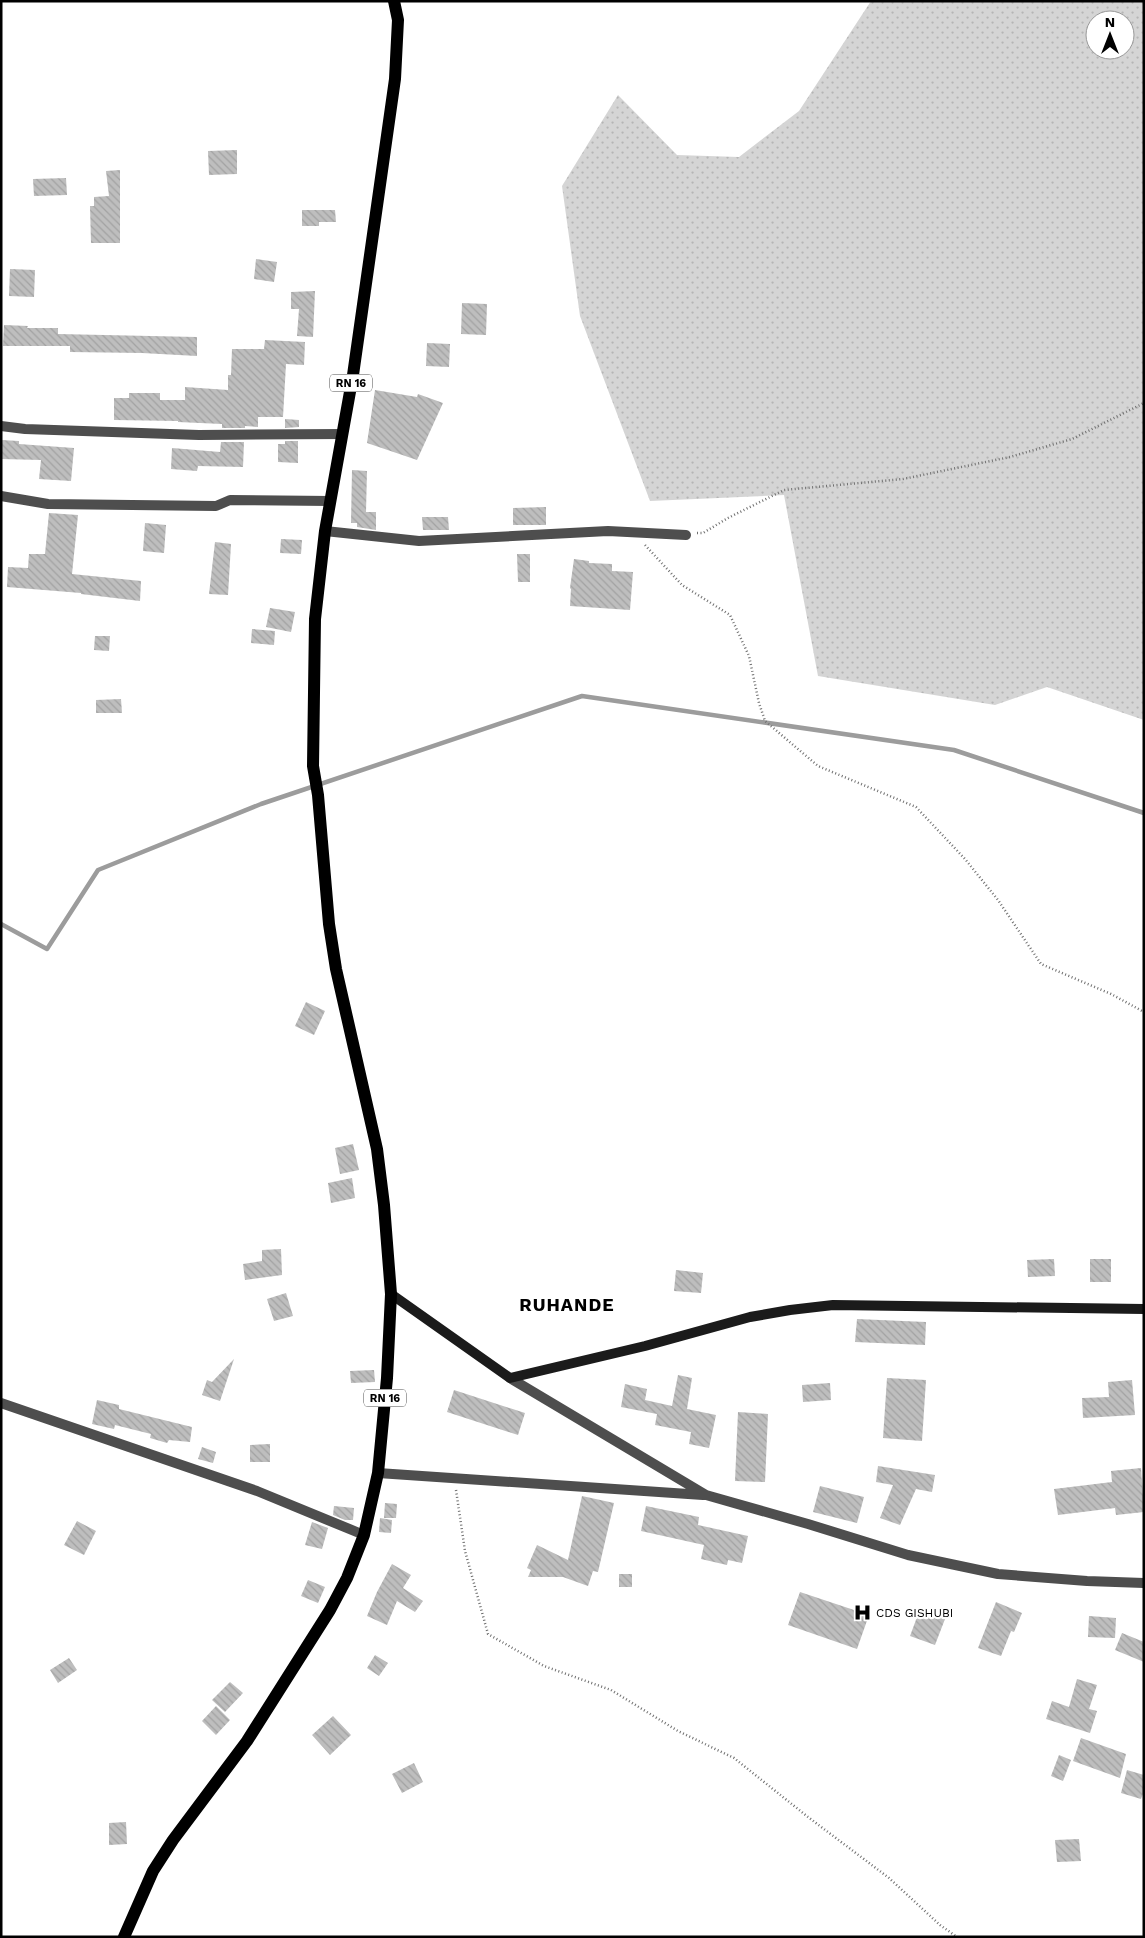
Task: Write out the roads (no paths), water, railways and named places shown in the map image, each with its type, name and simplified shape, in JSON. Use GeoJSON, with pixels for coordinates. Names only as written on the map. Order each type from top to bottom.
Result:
{"type":"FeatureCollection","features":[{"type":"Feature","properties":{"kind":"main road","name":"RN 16"},"geometry":{"type":"LineString","coordinates":[[124,1937],[153,1871],[163,1855],[247,1741],[330,1610],[347,1578],[364,1535],[378,1473],[387,1378],[391,1294],[384,1204],[377,1149],[336,969],[329,924],[318,795],[313,766],[315,619],[325,531],[343,434],[395,79],[398,20],[394,1]]}},
{"type":"Feature","properties":{"kind":"main road"},"geometry":{"type":"LineString","coordinates":[[391,1294],[510,1378],[645,1346],[750,1317],[833,1305],[1144,1309]]}},
{"type":"Feature","properties":{"kind":"street"},"geometry":{"type":"LineString","coordinates":[[1,426],[25,429],[199,436],[343,434]]}},
{"type":"Feature","properties":{"kind":"street"},"geometry":{"type":"LineString","coordinates":[[1,496],[48,504],[216,506],[230,500],[332,501]]}},
{"type":"Feature","properties":{"kind":"street"},"geometry":{"type":"LineString","coordinates":[[325,531],[419,541],[608,531],[686,535]]}},
{"type":"Feature","properties":{"kind":"street"},"geometry":{"type":"LineString","coordinates":[[510,1378],[706,1495]]}},
{"type":"Feature","properties":{"kind":"street"},"geometry":{"type":"LineString","coordinates":[[1,1403],[257,1490],[364,1535]]}},
{"type":"Feature","properties":{"kind":"street"},"geometry":{"type":"LineString","coordinates":[[378,1473],[706,1495],[908,1555],[998,1574],[1087,1581],[1144,1583]]}},
{"type":"Feature","properties":{"kind":"waterway"},"geometry":{"type":"LineString","coordinates":[[1,924],[47,949],[98,870],[261,804],[582,696],[954,750],[1144,813]]}},
{"type":"Feature","properties":{"kind":"place","name":"CDS GISHUBI"},"geometry":{"type":"Point","coordinates":[862,1613]}},
{"type":"Feature","properties":{"kind":"district","name":"RUHANDE"},"geometry":{"type":"Point","coordinates":[567,1305]}}]}
